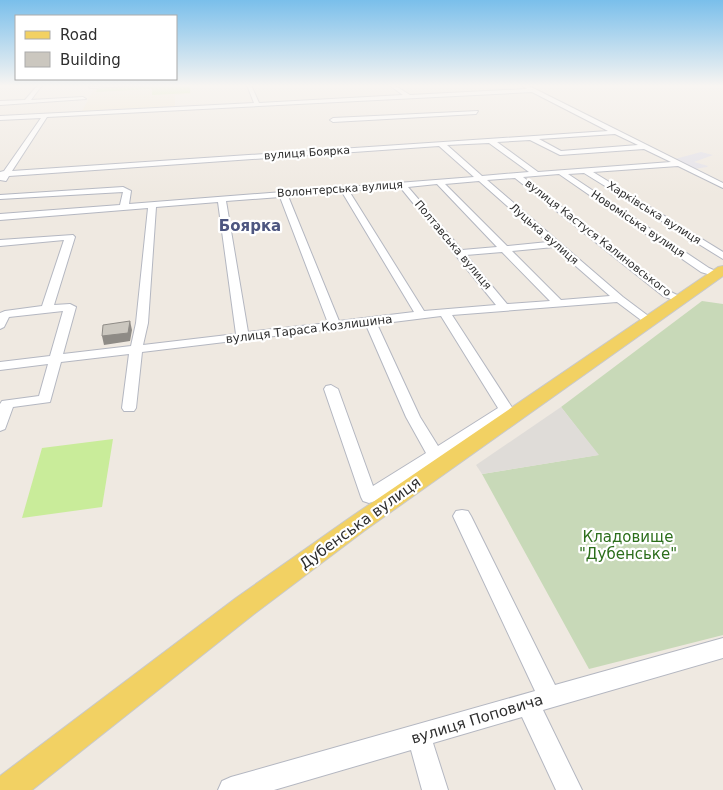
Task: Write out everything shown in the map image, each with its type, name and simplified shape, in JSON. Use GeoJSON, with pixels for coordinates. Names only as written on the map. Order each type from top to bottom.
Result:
{"type":"FeatureCollection","features":[{"type":"Feature","properties":{"kind":"main road","name":"Дубенська вулиця"},"geometry":{"type":"LineString","coordinates":[[7,790],[245,606],[439,460],[681,300],[721,267]]}},
{"type":"Feature","properties":{"kind":"street"},"geometry":{"type":"LineString","coordinates":[[0,183],[3,174],[41,122]]}},
{"type":"Feature","properties":{"kind":"street"},"geometry":{"type":"LineString","coordinates":[[595,122],[723,186]]}},
{"type":"Feature","properties":{"kind":"street","name":"вулиця Боярка"},"geometry":{"type":"LineString","coordinates":[[3,174],[615,132]]}},
{"type":"Feature","properties":{"kind":"street"},"geometry":{"type":"LineString","coordinates":[[532,138],[560,154],[646,147]]}},
{"type":"Feature","properties":{"kind":"street"},"geometry":{"type":"LineString","coordinates":[[490,140],[535,174]]}},
{"type":"Feature","properties":{"kind":"street","name":"Луцька вулиця"},"geometry":{"type":"LineString","coordinates":[[441,144],[619,299],[649,321]]}},
{"type":"Feature","properties":{"kind":"street","name":"Волонтерська вулиця"},"geometry":{"type":"LineString","coordinates":[[0,217],[52,203],[124,207],[516,175],[680,164]]}},
{"type":"Feature","properties":{"kind":"street","name":"Харківська вулиця"},"geometry":{"type":"LineString","coordinates":[[585,170],[721,267]]}},
{"type":"Feature","properties":{"kind":"street","name":"Новоміська вулиця"},"geometry":{"type":"LineString","coordinates":[[560,172],[705,270],[721,267]]}},
{"type":"Feature","properties":{"kind":"street","name":"вулиця Кастуся Калиновського"},"geometry":{"type":"LineString","coordinates":[[516,175],[667,294],[681,300]]}},
{"type":"Feature","properties":{"kind":"street"},"geometry":{"type":"LineString","coordinates":[[439,182],[558,303]]}},
{"type":"Feature","properties":{"kind":"street","name":"Полтавська вулиця"},"geometry":{"type":"LineString","coordinates":[[402,184],[503,306]]}},
{"type":"Feature","properties":{"kind":"street"},"geometry":{"type":"LineString","coordinates":[[344,189],[421,315]]}},
{"type":"Feature","properties":{"kind":"street"},"geometry":{"type":"LineString","coordinates":[[0,197],[52,203],[127,190],[124,207]]}},
{"type":"Feature","properties":{"kind":"street"},"geometry":{"type":"LineString","coordinates":[[283,194],[335,325]]}},
{"type":"Feature","properties":{"kind":"street"},"geometry":{"type":"LineString","coordinates":[[222,199],[243,337]]}},
{"type":"Feature","properties":{"kind":"street"},"geometry":{"type":"LineString","coordinates":[[129,408],[136,350],[142,323],[152,205]]}},
{"type":"Feature","properties":{"kind":"street"},"geometry":{"type":"LineString","coordinates":[[0,243],[70,237],[47,309]]}},
{"type":"Feature","properties":{"kind":"street"},"geometry":{"type":"LineString","coordinates":[[460,253],[556,244]]}},
{"type":"Feature","properties":{"kind":"street","name":"вулиця Тараса Козлишина"},"geometry":{"type":"LineString","coordinates":[[0,366],[444,312],[503,306],[619,299]]}},
{"type":"Feature","properties":{"kind":"street"},"geometry":{"type":"LineString","coordinates":[[0,325],[5,314],[70,307],[45,399],[3,405],[0,426]]}},
{"type":"Feature","properties":{"kind":"street"},"geometry":{"type":"LineString","coordinates":[[331,389],[369,497],[439,460],[506,409],[444,312]]}},
{"type":"Feature","properties":{"kind":"street"},"geometry":{"type":"LineString","coordinates":[[370,321],[413,417],[439,460]]}},
{"type":"Feature","properties":{"kind":"street"},"geometry":{"type":"LineString","coordinates":[[462,516],[538,700],[569,790]]}},
{"type":"Feature","properties":{"kind":"street","name":"вулиця Поповича"},"geometry":{"type":"LineString","coordinates":[[231,790],[723,648]]}},
{"type":"Feature","properties":{"kind":"street"},"geometry":{"type":"LineString","coordinates":[[419,737],[435,790]]}},
{"type":"Feature","properties":{"kind":"shaded area"},"geometry":{"type":"Polygon","coordinates":[[[701,152],[713,155],[694,162],[707,167],[694,169],[675,159],[701,152]]]}},
{"type":"Feature","properties":{"kind":"shaded area"},"geometry":{"type":"Polygon","coordinates":[[[561,407],[599,455],[482,474],[476,465],[561,407]]]}},
{"type":"Feature","properties":{"kind":"green space","name":"Кладовище \"Дубенське\""},"geometry":{"type":"Polygon","coordinates":[[[702,301],[723,304],[723,635],[589,669],[482,474],[598,455],[561,407],[702,301]]]}},
{"type":"Feature","properties":{"kind":"green space"},"geometry":{"type":"Polygon","coordinates":[[[113,439],[102,507],[22,518],[42,448],[113,439]]]}},
{"type":"Feature","properties":{"kind":"building"},"geometry":{"type":"Polygon","coordinates":[[[130,321],[128,333],[102,336],[103,325],[130,321]]]}},
{"type":"Feature","properties":{"kind":"district","name":"Боярка"},"geometry":{"type":"Point","coordinates":[250,226]}}]}
